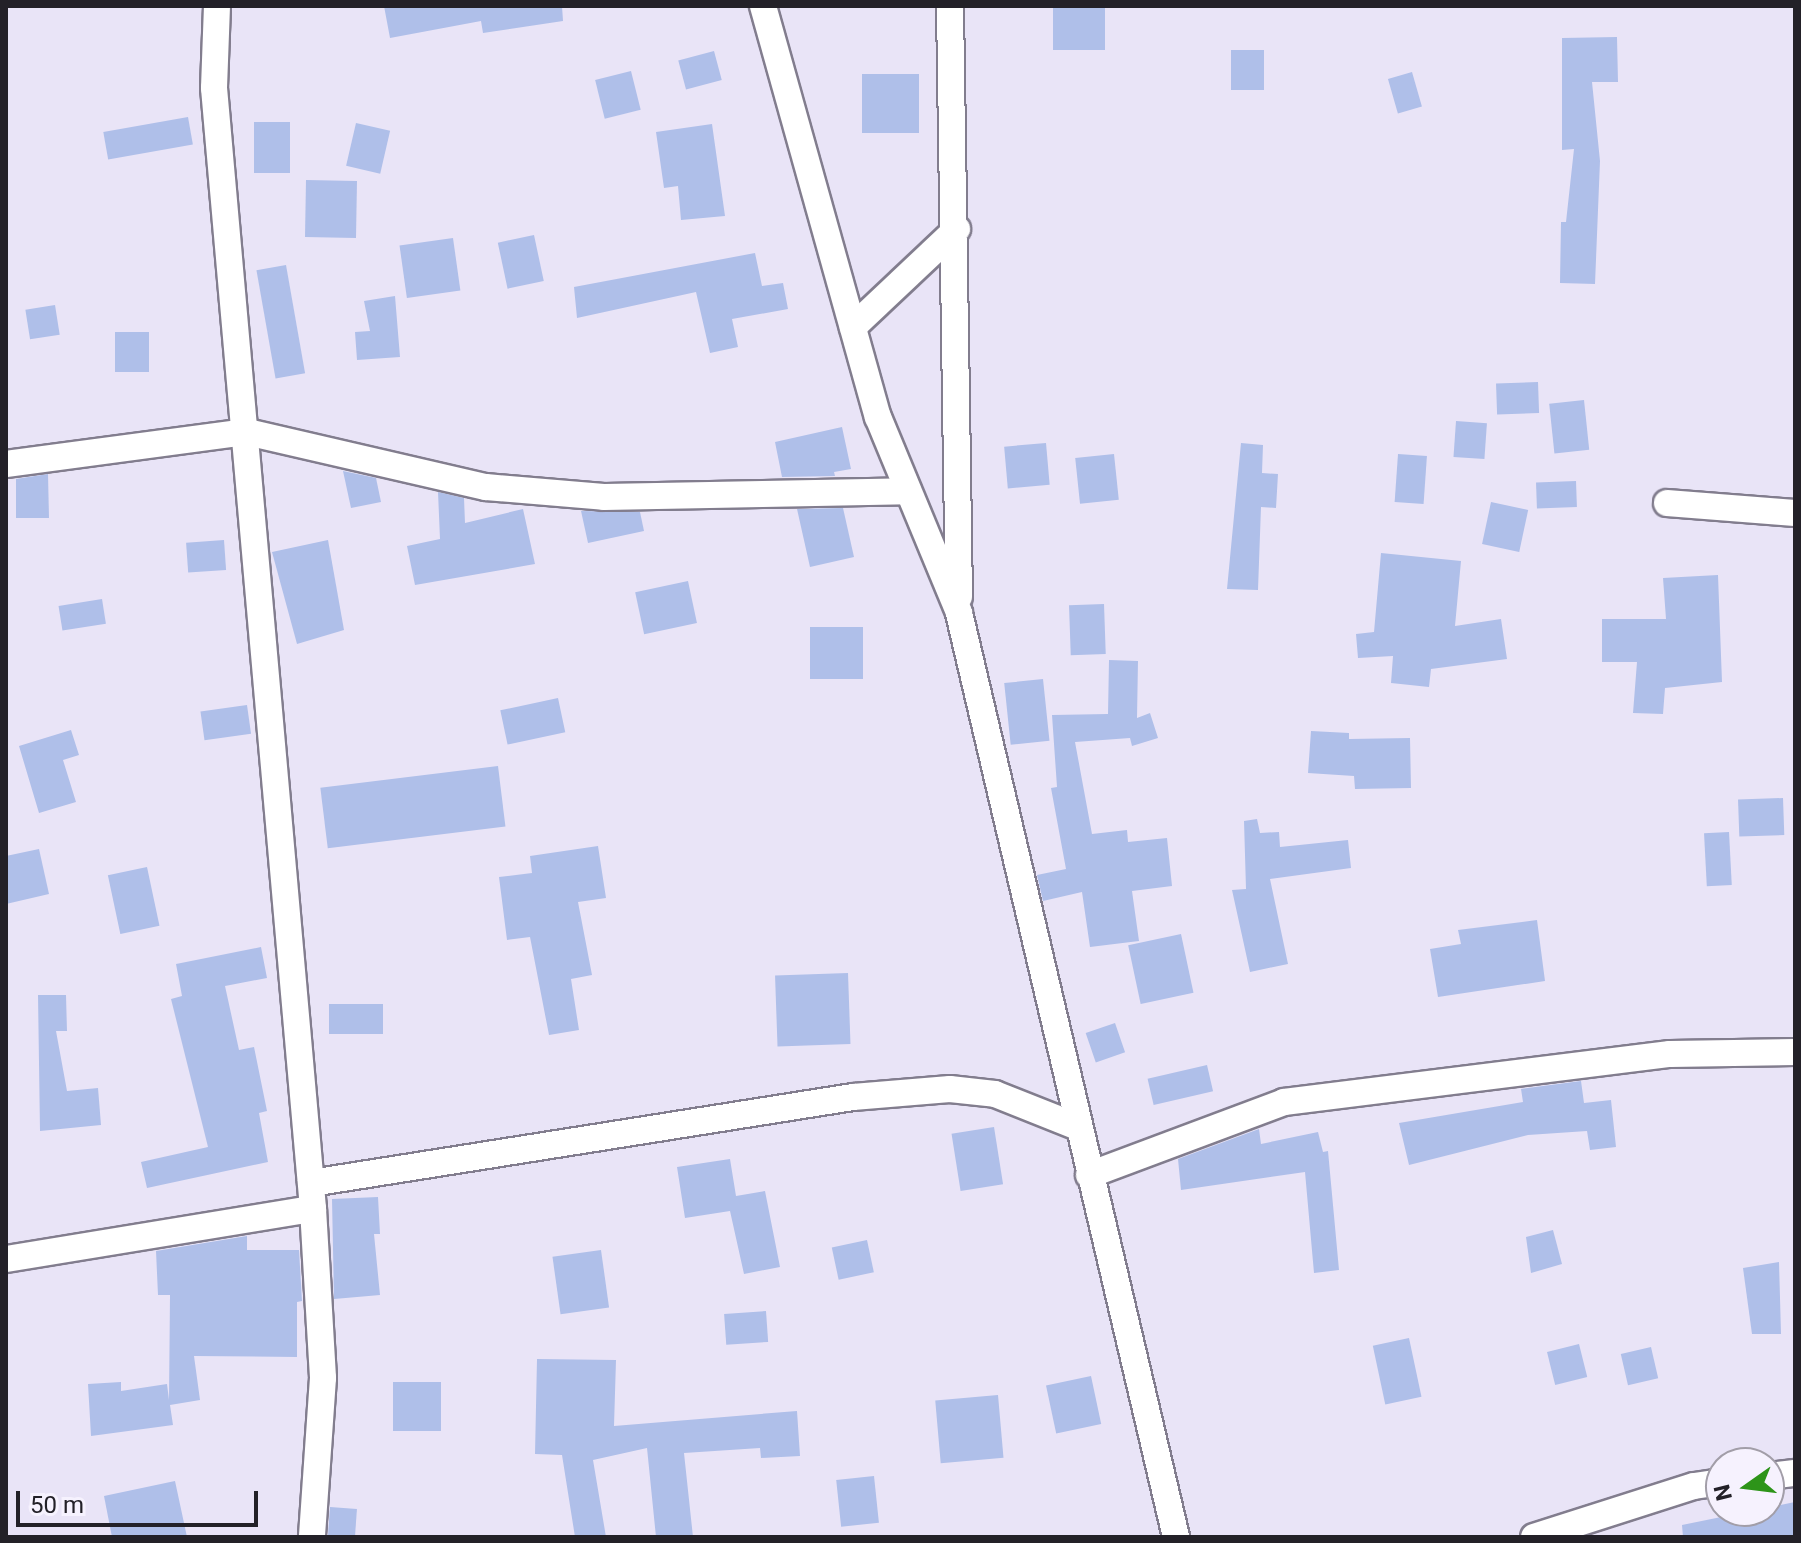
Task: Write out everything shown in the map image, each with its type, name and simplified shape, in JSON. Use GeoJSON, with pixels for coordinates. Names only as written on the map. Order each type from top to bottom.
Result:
{"type":"FeatureCollection","features":[{"type":"Feature","properties":{"kind":"street"},"geometry":{"type":"LineString","coordinates":[[217,6],[214,88],[247,432],[312,1196],[323,1378],[312,1537]]}},
{"type":"Feature","properties":{"kind":"street"},"geometry":{"type":"LineString","coordinates":[[763,6],[878,417],[959,613],[1176,1537]]}},
{"type":"Feature","properties":{"kind":"street"},"geometry":{"type":"LineString","coordinates":[[950,6],[957,229],[959,613]]}},
{"type":"Feature","properties":{"kind":"street"},"geometry":{"type":"LineString","coordinates":[[853,327],[957,229]]}},
{"type":"Feature","properties":{"kind":"street"},"geometry":{"type":"LineString","coordinates":[[6,464],[247,432],[486,487],[604,497],[908,491]]}},
{"type":"Feature","properties":{"kind":"street"},"geometry":{"type":"LineString","coordinates":[[1667,503],[1795,513]]}},
{"type":"Feature","properties":{"kind":"street"},"geometry":{"type":"LineString","coordinates":[[1089,1175],[1284,1102],[1670,1054],[1795,1052]]}},
{"type":"Feature","properties":{"kind":"street"},"geometry":{"type":"LineString","coordinates":[[6,1259],[312,1196],[853,1097],[950,1089],[995,1094],[1078,1127]]}},
{"type":"Feature","properties":{"kind":"street"},"geometry":{"type":"LineString","coordinates":[[1534,1537],[1705,1484]]}},
{"type":"Feature","properties":{"kind":"building"},"geometry":{"type":"Polygon","coordinates":[[[384,6],[562,6],[563,21],[483,33],[481,21],[390,38],[384,6]]]}},
{"type":"Feature","properties":{"kind":"building"},"geometry":{"type":"Polygon","coordinates":[[[1053,6],[1105,6],[1105,50],[1053,50],[1053,6]]]}},
{"type":"Feature","properties":{"kind":"building"},"geometry":{"type":"Polygon","coordinates":[[[1617,37],[1618,82],[1592,82],[1600,161],[1595,284],[1560,283],[1561,222],[1566,222],[1574,149],[1562,150],[1562,38],[1617,37]]]}},
{"type":"Feature","properties":{"kind":"building"},"geometry":{"type":"Polygon","coordinates":[[[1231,50],[1264,50],[1264,90],[1231,90],[1231,50]]]}},
{"type":"Feature","properties":{"kind":"building"},"geometry":{"type":"Polygon","coordinates":[[[714,51],[722,80],[686,90],[678,61],[714,51]]]}},
{"type":"Feature","properties":{"kind":"building"},"geometry":{"type":"Polygon","coordinates":[[[631,71],[641,110],[605,119],[595,80],[631,71]]]}},
{"type":"Feature","properties":{"kind":"building"},"geometry":{"type":"Polygon","coordinates":[[[1412,72],[1422,107],[1398,113],[1388,79],[1412,72]]]}},
{"type":"Feature","properties":{"kind":"building"},"geometry":{"type":"Polygon","coordinates":[[[862,74],[919,74],[919,133],[862,133],[862,74]]]}},
{"type":"Feature","properties":{"kind":"building"},"geometry":{"type":"Polygon","coordinates":[[[188,117],[193,145],[108,160],[103,132],[188,117]]]}},
{"type":"Feature","properties":{"kind":"building"},"geometry":{"type":"Polygon","coordinates":[[[254,122],[290,122],[290,173],[254,173],[254,122]]]}},
{"type":"Feature","properties":{"kind":"building"},"geometry":{"type":"Polygon","coordinates":[[[356,123],[390,131],[380,174],[346,166],[356,123]]]}},
{"type":"Feature","properties":{"kind":"building"},"geometry":{"type":"Polygon","coordinates":[[[712,124],[725,216],[681,220],[678,186],[664,188],[656,132],[712,124]]]}},
{"type":"Feature","properties":{"kind":"building"},"geometry":{"type":"Polygon","coordinates":[[[306,180],[357,181],[356,238],[305,237],[306,180]]]}},
{"type":"Feature","properties":{"kind":"building"},"geometry":{"type":"Polygon","coordinates":[[[534,235],[544,281],[508,289],[498,243],[534,235]]]}},
{"type":"Feature","properties":{"kind":"building"},"geometry":{"type":"Polygon","coordinates":[[[453,238],[460,290],[407,298],[400,246],[453,238]]]}},
{"type":"Feature","properties":{"kind":"building"},"geometry":{"type":"Polygon","coordinates":[[[755,253],[762,286],[783,283],[788,309],[732,319],[738,347],[710,353],[696,292],[577,318],[574,287],[755,253]]]}},
{"type":"Feature","properties":{"kind":"building"},"geometry":{"type":"Polygon","coordinates":[[[286,265],[305,373],[276,379],[256,270],[286,265]]]}},
{"type":"Feature","properties":{"kind":"building"},"geometry":{"type":"Polygon","coordinates":[[[395,296],[400,357],[357,360],[355,332],[370,331],[364,301],[395,296]]]}},
{"type":"Feature","properties":{"kind":"building"},"geometry":{"type":"Polygon","coordinates":[[[55,305],[60,335],[30,339],[25,310],[55,305]]]}},
{"type":"Feature","properties":{"kind":"building"},"geometry":{"type":"Polygon","coordinates":[[[115,332],[149,332],[149,372],[115,372],[115,332]]]}},
{"type":"Feature","properties":{"kind":"building"},"geometry":{"type":"Polygon","coordinates":[[[1538,382],[1539,413],[1497,414],[1496,383],[1538,382]]]}},
{"type":"Feature","properties":{"kind":"building"},"geometry":{"type":"Polygon","coordinates":[[[1584,400],[1589,450],[1554,453],[1549,404],[1584,400]]]}},
{"type":"Feature","properties":{"kind":"building"},"geometry":{"type":"Polygon","coordinates":[[[1456,421],[1487,423],[1484,459],[1453,457],[1456,421]]]}},
{"type":"Feature","properties":{"kind":"building"},"geometry":{"type":"Polygon","coordinates":[[[842,427],[851,469],[834,472],[835,476],[782,477],[775,442],[842,427]]]}},
{"type":"Feature","properties":{"kind":"building"},"geometry":{"type":"Polygon","coordinates":[[[1046,443],[1050,485],[1008,489],[1004,447],[1046,443]]]}},
{"type":"Feature","properties":{"kind":"building"},"geometry":{"type":"Polygon","coordinates":[[[1241,443],[1263,445],[1262,473],[1278,474],[1276,508],[1261,507],[1258,590],[1227,589],[1241,443]]]}},
{"type":"Feature","properties":{"kind":"building"},"geometry":{"type":"Polygon","coordinates":[[[1114,454],[1119,500],[1080,504],[1075,458],[1114,454]]]}},
{"type":"Feature","properties":{"kind":"building"},"geometry":{"type":"Polygon","coordinates":[[[1398,454],[1427,456],[1424,504],[1395,502],[1398,454]]]}},
{"type":"Feature","properties":{"kind":"building"},"geometry":{"type":"Polygon","coordinates":[[[343,471],[376,478],[381,502],[351,508],[343,471]]]}},
{"type":"Feature","properties":{"kind":"building"},"geometry":{"type":"Polygon","coordinates":[[[48,474],[49,518],[16,518],[16,479],[48,474]]]}},
{"type":"Feature","properties":{"kind":"building"},"geometry":{"type":"Polygon","coordinates":[[[1576,481],[1577,507],[1537,508],[1536,482],[1576,481]]]}},
{"type":"Feature","properties":{"kind":"building"},"geometry":{"type":"Polygon","coordinates":[[[438,492],[464,498],[465,523],[523,509],[535,564],[415,585],[407,546],[440,539],[438,492]]]}},
{"type":"Feature","properties":{"kind":"building"},"geometry":{"type":"Polygon","coordinates":[[[1491,502],[1528,510],[1519,552],[1482,544],[1491,502]]]}},
{"type":"Feature","properties":{"kind":"building"},"geometry":{"type":"Polygon","coordinates":[[[843,508],[854,557],[810,567],[797,509],[843,508]]]}},
{"type":"Feature","properties":{"kind":"building"},"geometry":{"type":"Polygon","coordinates":[[[581,511],[640,512],[644,531],[588,543],[581,511]]]}},
{"type":"Feature","properties":{"kind":"building"},"geometry":{"type":"Polygon","coordinates":[[[224,540],[226,570],[188,573],[186,543],[224,540]]]}},
{"type":"Feature","properties":{"kind":"building"},"geometry":{"type":"Polygon","coordinates":[[[328,540],[344,630],[297,644],[272,552],[328,540]]]}},
{"type":"Feature","properties":{"kind":"building"},"geometry":{"type":"Polygon","coordinates":[[[1381,553],[1461,561],[1455,626],[1501,619],[1507,659],[1431,669],[1429,687],[1391,683],[1393,656],[1358,658],[1356,634],[1374,632],[1381,553]]]}},
{"type":"Feature","properties":{"kind":"building"},"geometry":{"type":"Polygon","coordinates":[[[1718,575],[1722,682],[1665,688],[1663,714],[1633,713],[1637,662],[1602,662],[1602,619],[1666,619],[1663,578],[1718,575]]]}},
{"type":"Feature","properties":{"kind":"building"},"geometry":{"type":"Polygon","coordinates":[[[688,581],[697,623],[644,634],[635,592],[688,581]]]}},
{"type":"Feature","properties":{"kind":"building"},"geometry":{"type":"Polygon","coordinates":[[[102,599],[106,624],[62,631],[59,606],[102,599]]]}},
{"type":"Feature","properties":{"kind":"building"},"geometry":{"type":"Polygon","coordinates":[[[1104,604],[1106,654],[1071,655],[1069,605],[1104,604]]]}},
{"type":"Feature","properties":{"kind":"building"},"geometry":{"type":"Polygon","coordinates":[[[810,627],[863,627],[863,679],[810,679],[810,627]]]}},
{"type":"Feature","properties":{"kind":"building"},"geometry":{"type":"Polygon","coordinates":[[[1109,660],[1138,661],[1137,718],[1150,713],[1158,738],[1132,746],[1130,738],[1075,742],[1092,834],[1127,830],[1128,842],[1167,838],[1172,886],[1132,891],[1139,941],[1090,947],[1082,892],[1043,901],[1037,875],[1066,869],[1051,788],[1057,787],[1052,715],[1108,714],[1109,660]]]}},
{"type":"Feature","properties":{"kind":"building"},"geometry":{"type":"Polygon","coordinates":[[[1043,679],[1049,741],[1011,745],[1004,683],[1043,679]]]}},
{"type":"Feature","properties":{"kind":"building"},"geometry":{"type":"Polygon","coordinates":[[[558,698],[565,732],[508,745],[500,710],[558,698]]]}},
{"type":"Feature","properties":{"kind":"building"},"geometry":{"type":"Polygon","coordinates":[[[247,705],[251,734],[204,740],[200,712],[247,705]]]}},
{"type":"Feature","properties":{"kind":"building"},"geometry":{"type":"Polygon","coordinates":[[[71,730],[79,755],[63,760],[76,802],[39,813],[19,746],[71,730]]]}},
{"type":"Feature","properties":{"kind":"building"},"geometry":{"type":"Polygon","coordinates":[[[1311,731],[1349,733],[1349,739],[1410,738],[1411,788],[1355,789],[1354,776],[1308,773],[1311,731]]]}},
{"type":"Feature","properties":{"kind":"building"},"geometry":{"type":"Polygon","coordinates":[[[498,766],[505,827],[328,848],[320,788],[498,766]]]}},
{"type":"Feature","properties":{"kind":"building"},"geometry":{"type":"Polygon","coordinates":[[[1783,798],[1784,835],[1739,837],[1738,800],[1783,798]]]}},
{"type":"Feature","properties":{"kind":"building"},"geometry":{"type":"Polygon","coordinates":[[[1257,819],[1260,833],[1279,832],[1280,847],[1348,840],[1351,868],[1270,879],[1288,964],[1250,972],[1232,890],[1246,889],[1244,821],[1257,819]]]}},
{"type":"Feature","properties":{"kind":"building"},"geometry":{"type":"Polygon","coordinates":[[[1729,832],[1732,885],[1707,886],[1704,833],[1729,832]]]}},
{"type":"Feature","properties":{"kind":"building"},"geometry":{"type":"Polygon","coordinates":[[[598,846],[606,898],[578,902],[592,975],[571,979],[579,1030],[549,1035],[530,937],[507,940],[499,877],[532,873],[530,856],[598,846]]]}},
{"type":"Feature","properties":{"kind":"building"},"geometry":{"type":"Polygon","coordinates":[[[39,849],[49,894],[6,904],[6,856],[39,849]]]}},
{"type":"Feature","properties":{"kind":"building"},"geometry":{"type":"Polygon","coordinates":[[[147,867],[159,926],[120,934],[108,875],[147,867]]]}},
{"type":"Feature","properties":{"kind":"building"},"geometry":{"type":"Polygon","coordinates":[[[1537,920],[1545,981],[1438,997],[1430,949],[1461,944],[1458,930],[1537,920]]]}},
{"type":"Feature","properties":{"kind":"building"},"geometry":{"type":"Polygon","coordinates":[[[1181,934],[1193,993],[1141,1004],[1128,945],[1181,934]]]}},
{"type":"Feature","properties":{"kind":"building"},"geometry":{"type":"Polygon","coordinates":[[[261,947],[267,978],[225,986],[239,1050],[254,1047],[267,1111],[259,1113],[268,1162],[147,1188],[141,1162],[208,1147],[171,999],[182,996],[176,964],[261,947]]]}},
{"type":"Feature","properties":{"kind":"building"},"geometry":{"type":"Polygon","coordinates":[[[848,973],[850,1044],[778,1047],[775,976],[848,973]]]}},
{"type":"Feature","properties":{"kind":"building"},"geometry":{"type":"Polygon","coordinates":[[[38,995],[66,995],[67,1031],[56,1031],[67,1091],[98,1088],[101,1125],[40,1131],[38,995]]]}},
{"type":"Feature","properties":{"kind":"building"},"geometry":{"type":"Polygon","coordinates":[[[329,1004],[383,1004],[383,1034],[329,1034],[329,1004]]]}},
{"type":"Feature","properties":{"kind":"building"},"geometry":{"type":"Polygon","coordinates":[[[1115,1023],[1125,1052],[1096,1062],[1086,1033],[1115,1023]]]}},
{"type":"Feature","properties":{"kind":"building"},"geometry":{"type":"Polygon","coordinates":[[[1207,1065],[1213,1091],[1154,1105],[1148,1079],[1207,1065]]]}},
{"type":"Feature","properties":{"kind":"building"},"geometry":{"type":"Polygon","coordinates":[[[1581,1081],[1584,1103],[1611,1100],[1616,1147],[1590,1150],[1587,1131],[1528,1135],[1409,1165],[1399,1123],[1523,1102],[1521,1089],[1581,1081]]]}},
{"type":"Feature","properties":{"kind":"building"},"geometry":{"type":"Polygon","coordinates":[[[994,1127],[1003,1184],[961,1191],[952,1134],[994,1127]]]}},
{"type":"Feature","properties":{"kind":"building"},"geometry":{"type":"Polygon","coordinates":[[[1259,1129],[1261,1144],[1318,1132],[1323,1152],[1328,1151],[1339,1270],[1314,1273],[1305,1172],[1181,1190],[1178,1159],[1259,1129]]]}},
{"type":"Feature","properties":{"kind":"building"},"geometry":{"type":"Polygon","coordinates":[[[730,1159],[736,1196],[765,1191],[780,1267],[744,1274],[730,1211],[685,1218],[677,1167],[730,1159]]]}},
{"type":"Feature","properties":{"kind":"building"},"geometry":{"type":"Polygon","coordinates":[[[378,1197],[380,1234],[374,1234],[380,1295],[334,1299],[332,1199],[378,1197]]]}},
{"type":"Feature","properties":{"kind":"building"},"geometry":{"type":"Polygon","coordinates":[[[1553,1230],[1562,1264],[1531,1273],[1526,1237],[1553,1230]]]}},
{"type":"Feature","properties":{"kind":"building"},"geometry":{"type":"Polygon","coordinates":[[[247,1236],[247,1250],[299,1250],[302,1301],[297,1302],[297,1357],[194,1356],[200,1400],[170,1405],[173,1425],[91,1436],[88,1384],[121,1382],[121,1391],[167,1384],[169,1400],[170,1295],[158,1295],[156,1251],[247,1236]]]}},
{"type":"Feature","properties":{"kind":"building"},"geometry":{"type":"Polygon","coordinates":[[[867,1240],[874,1272],[839,1280],[832,1247],[867,1240]]]}},
{"type":"Feature","properties":{"kind":"building"},"geometry":{"type":"Polygon","coordinates":[[[601,1250],[609,1307],[561,1314],[552,1257],[601,1250]]]}},
{"type":"Feature","properties":{"kind":"building"},"geometry":{"type":"Polygon","coordinates":[[[1779,1262],[1781,1334],[1752,1334],[1743,1268],[1779,1262]]]}},
{"type":"Feature","properties":{"kind":"building"},"geometry":{"type":"Polygon","coordinates":[[[766,1311],[768,1342],[726,1345],[724,1314],[766,1311]]]}},
{"type":"Feature","properties":{"kind":"building"},"geometry":{"type":"Polygon","coordinates":[[[1409,1338],[1421,1397],[1385,1404],[1373,1346],[1409,1338]]]}},
{"type":"Feature","properties":{"kind":"building"},"geometry":{"type":"Polygon","coordinates":[[[1579,1344],[1587,1377],[1555,1385],[1547,1352],[1579,1344]]]}},
{"type":"Feature","properties":{"kind":"building"},"geometry":{"type":"Polygon","coordinates":[[[1651,1347],[1658,1378],[1628,1385],[1621,1354],[1651,1347]]]}},
{"type":"Feature","properties":{"kind":"building"},"geometry":{"type":"Polygon","coordinates":[[[537,1359],[616,1360],[614,1426],[797,1411],[800,1456],[761,1458],[760,1448],[684,1453],[693,1537],[656,1537],[647,1448],[593,1460],[606,1537],[575,1537],[562,1455],[535,1454],[537,1359]]]}},
{"type":"Feature","properties":{"kind":"building"},"geometry":{"type":"Polygon","coordinates":[[[1091,1376],[1101,1424],[1056,1433],[1046,1386],[1091,1376]]]}},
{"type":"Feature","properties":{"kind":"building"},"geometry":{"type":"Polygon","coordinates":[[[393,1382],[441,1382],[441,1431],[393,1431],[393,1382]]]}},
{"type":"Feature","properties":{"kind":"building"},"geometry":{"type":"Polygon","coordinates":[[[998,1395],[1003,1458],[941,1463],[935,1400],[998,1395]]]}},
{"type":"Feature","properties":{"kind":"building"},"geometry":{"type":"Polygon","coordinates":[[[874,1476],[879,1523],[841,1527],[836,1480],[874,1476]]]}},
{"type":"Feature","properties":{"kind":"building"},"geometry":{"type":"Polygon","coordinates":[[[175,1481],[187,1537],[112,1537],[104,1496],[175,1481]]]}},
{"type":"Feature","properties":{"kind":"building"},"geometry":{"type":"Polygon","coordinates":[[[1795,1502],[1795,1537],[1683,1537],[1682,1525],[1705,1520],[1705,1527],[1785,1527],[1785,1504],[1795,1502]]]}},
{"type":"Feature","properties":{"kind":"building"},"geometry":{"type":"Polygon","coordinates":[[[330,1507],[357,1509],[355,1537],[328,1537],[330,1507]]]}}]}
